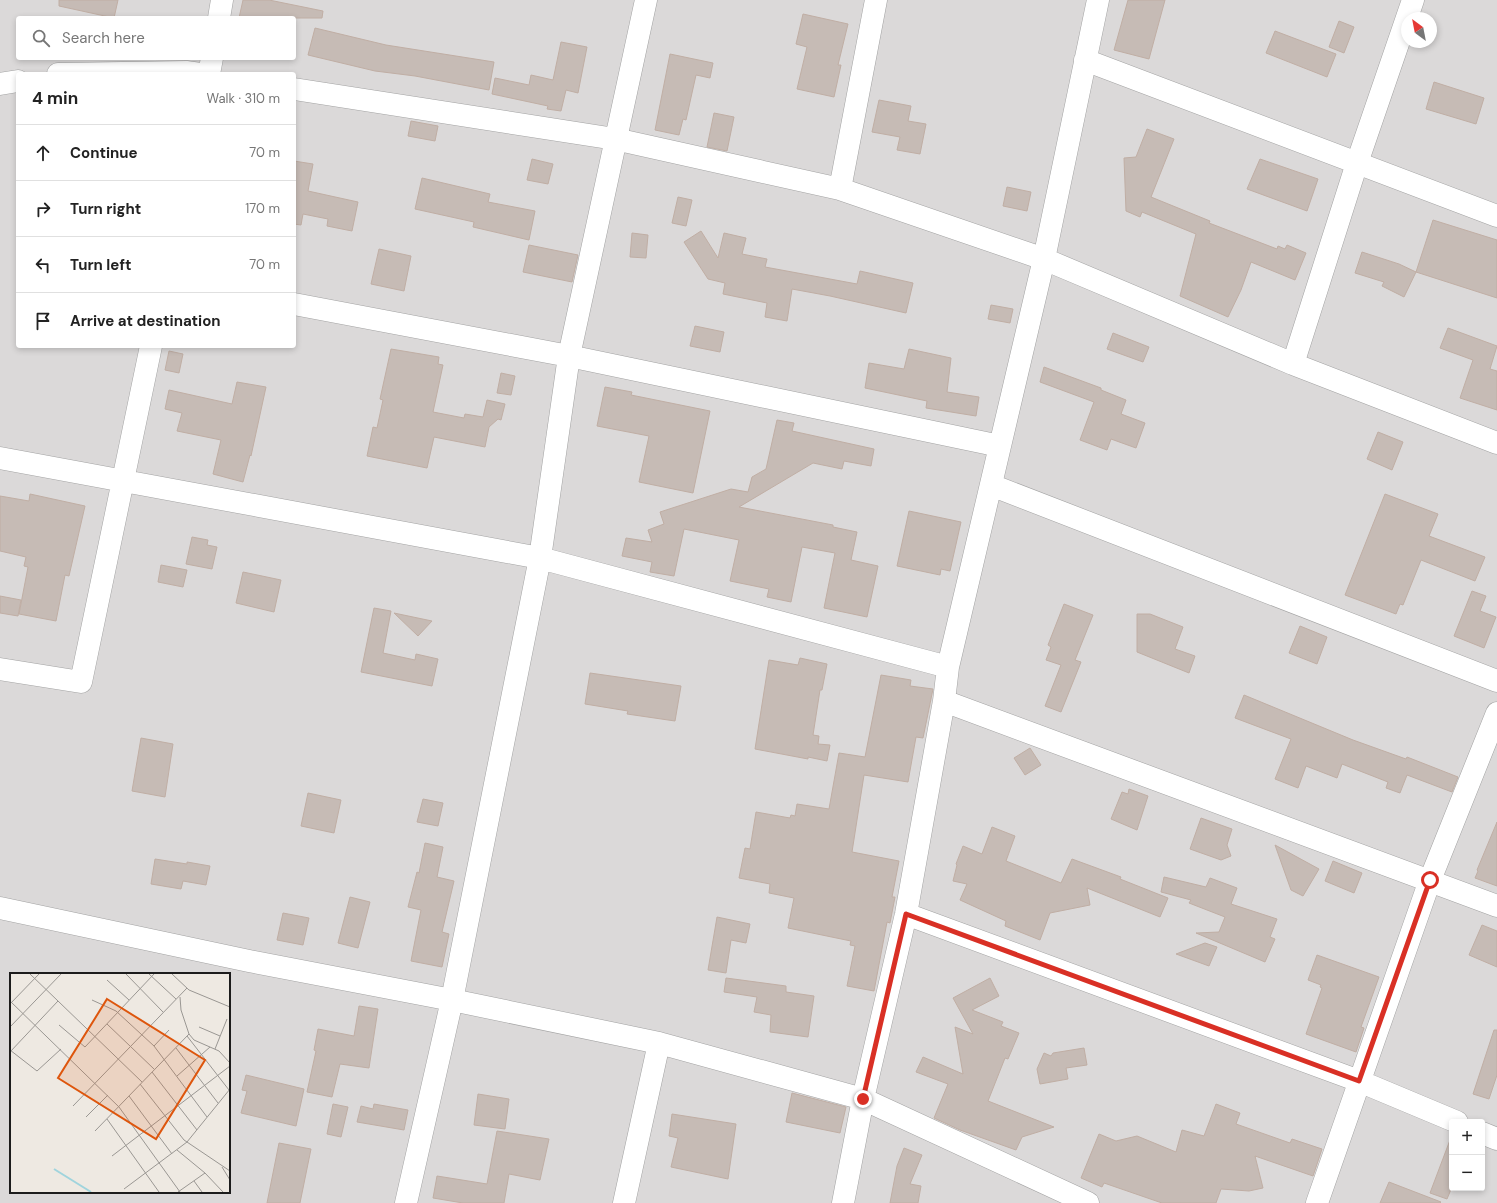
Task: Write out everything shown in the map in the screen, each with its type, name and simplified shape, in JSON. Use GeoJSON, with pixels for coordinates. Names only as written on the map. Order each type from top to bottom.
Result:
{"type":"FeatureCollection","features":[{"type":"Feature","properties":{"kind":"street"},"geometry":{"type":"LineString","coordinates":[[219,16],[222,0]]}},
{"type":"Feature","properties":{"kind":"street"},"geometry":{"type":"LineString","coordinates":[[406,1203],[452,1000],[540,558],[569,356],[646,0]]}},
{"type":"Feature","properties":{"kind":"street"},"geometry":{"type":"LineString","coordinates":[[840,189],[876,0]]}},
{"type":"Feature","properties":{"kind":"street"},"geometry":{"type":"LineString","coordinates":[[843,1203],[863,1099],[906,914],[944,701],[948,667],[1044,259],[1098,0]]}},
{"type":"Feature","properties":{"kind":"street"},"geometry":{"type":"LineString","coordinates":[[1293,364],[1357,163],[1413,0]]}},
{"type":"Feature","properties":{"kind":"street"},"geometry":{"type":"LineString","coordinates":[[209,72],[212,60]]}},
{"type":"Feature","properties":{"kind":"street"},"geometry":{"type":"LineString","coordinates":[[1085,60],[1497,216]]}},
{"type":"Feature","properties":{"kind":"street"},"geometry":{"type":"LineString","coordinates":[[0,84],[16,81]]}},
{"type":"Feature","properties":{"kind":"street"},"geometry":{"type":"LineString","coordinates":[[296,88],[615,138],[840,189],[1044,259],[1293,364],[1497,443]]}},
{"type":"Feature","properties":{"kind":"street"},"geometry":{"type":"LineString","coordinates":[[296,304],[569,356],[1000,446]]}},
{"type":"Feature","properties":{"kind":"street"},"geometry":{"type":"LineString","coordinates":[[0,669],[81,682],[151,348]]}},
{"type":"Feature","properties":{"kind":"street"},"geometry":{"type":"LineString","coordinates":[[0,458],[540,558],[948,667]]}},
{"type":"Feature","properties":{"kind":"street"},"geometry":{"type":"LineString","coordinates":[[991,485],[1497,681]]}},
{"type":"Feature","properties":{"kind":"street"},"geometry":{"type":"LineString","coordinates":[[944,701],[1497,906]]}},
{"type":"Feature","properties":{"kind":"street"},"geometry":{"type":"LineString","coordinates":[[1317,1203],[1430,880],[1497,713]]}},
{"type":"Feature","properties":{"kind":"street"},"geometry":{"type":"LineString","coordinates":[[0,908],[249,961],[452,1000],[659,1043],[863,1099],[1088,1203]]}},
{"type":"Feature","properties":{"kind":"street"},"geometry":{"type":"LineString","coordinates":[[906,914],[1359,1081],[1450,1119]]}},
{"type":"Feature","properties":{"kind":"street"},"geometry":{"type":"LineString","coordinates":[[624,1203],[659,1043]]}},
{"type":"Feature","properties":{"kind":"street"},"geometry":{"type":"LineString","coordinates":[[1485,1134],[1497,1139]]}},
{"type":"Feature","properties":{"kind":"shaded area"},"geometry":{"type":"Polygon","coordinates":[[[0,0],[1497,0],[1497,1203],[0,1203],[0,0]]]}},
{"type":"Feature","properties":{"kind":"building"},"geometry":{"type":"Polygon","coordinates":[[[59,0],[118,0],[114,16],[105,16],[59,6],[59,0]]]}},
{"type":"Feature","properties":{"kind":"building"},"geometry":{"type":"Polygon","coordinates":[[[243,0],[269,0],[323,11],[322,18],[296,18],[296,16],[239,16],[243,0]]]}},
{"type":"Feature","properties":{"kind":"building"},"geometry":{"type":"Polygon","coordinates":[[[1128,0],[1165,0],[1149,59],[1114,50],[1128,0]]]}},
{"type":"Feature","properties":{"kind":"building"},"geometry":{"type":"Polygon","coordinates":[[[803,14],[848,24],[838,65],[841,65],[834,97],[797,89],[807,47],[796,44],[803,14]]]}},
{"type":"Feature","properties":{"kind":"building"},"geometry":{"type":"Polygon","coordinates":[[[1339,21],[1354,27],[1344,53],[1329,47],[1339,21]]]}},
{"type":"Feature","properties":{"kind":"building"},"geometry":{"type":"Polygon","coordinates":[[[315,28],[386,45],[494,62],[489,90],[415,76],[375,71],[308,55],[315,28]]]}},
{"type":"Feature","properties":{"kind":"building"},"geometry":{"type":"Polygon","coordinates":[[[1275,31],[1336,54],[1327,77],[1266,53],[1275,31]]]}},
{"type":"Feature","properties":{"kind":"building"},"geometry":{"type":"Polygon","coordinates":[[[561,42],[587,47],[578,93],[566,90],[561,111],[547,109],[548,106],[492,94],[495,78],[529,85],[531,75],[553,80],[561,42]]]}},
{"type":"Feature","properties":{"kind":"building"},"geometry":{"type":"Polygon","coordinates":[[[670,54],[713,63],[710,78],[696,75],[686,120],[683,119],[679,135],[655,130],[670,54]]]}},
{"type":"Feature","properties":{"kind":"building"},"geometry":{"type":"Polygon","coordinates":[[[1434,82],[1484,98],[1476,124],[1426,109],[1434,82]]]}},
{"type":"Feature","properties":{"kind":"building"},"geometry":{"type":"Polygon","coordinates":[[[879,100],[911,106],[908,121],[926,124],[920,154],[897,150],[900,137],[872,132],[879,100]]]}},
{"type":"Feature","properties":{"kind":"building"},"geometry":{"type":"Polygon","coordinates":[[[714,113],[734,117],[727,151],[707,147],[714,113]]]}},
{"type":"Feature","properties":{"kind":"building"},"geometry":{"type":"Polygon","coordinates":[[[411,121],[438,126],[435,141],[408,136],[411,121]]]}},
{"type":"Feature","properties":{"kind":"building"},"geometry":{"type":"Polygon","coordinates":[[[1147,129],[1174,139],[1151,197],[1210,221],[1209,223],[1277,249],[1278,246],[1285,249],[1287,245],[1306,253],[1295,280],[1251,262],[1241,290],[1228,317],[1180,296],[1196,234],[1142,212],[1140,217],[1126,211],[1124,158],[1136,157],[1147,129]]]}},
{"type":"Feature","properties":{"kind":"building"},"geometry":{"type":"Polygon","coordinates":[[[532,159],[553,164],[548,184],[527,180],[532,159]]]}},
{"type":"Feature","properties":{"kind":"building"},"geometry":{"type":"Polygon","coordinates":[[[1260,159],[1318,179],[1307,211],[1247,189],[1260,159]]]}},
{"type":"Feature","properties":{"kind":"building"},"geometry":{"type":"Polygon","coordinates":[[[296,161],[313,164],[308,191],[358,202],[352,231],[327,226],[328,219],[303,214],[301,225],[296,224],[296,161]]]}},
{"type":"Feature","properties":{"kind":"building"},"geometry":{"type":"Polygon","coordinates":[[[422,178],[490,194],[488,202],[535,211],[529,240],[473,227],[474,222],[415,209],[422,178]]]}},
{"type":"Feature","properties":{"kind":"building"},"geometry":{"type":"Polygon","coordinates":[[[1007,187],[1031,192],[1027,211],[1003,206],[1007,187]]]}},
{"type":"Feature","properties":{"kind":"building"},"geometry":{"type":"Polygon","coordinates":[[[678,197],[692,200],[686,226],[672,223],[678,197]]]}},
{"type":"Feature","properties":{"kind":"building"},"geometry":{"type":"Polygon","coordinates":[[[1433,220],[1497,240],[1497,298],[1416,272],[1433,220]]]}},
{"type":"Feature","properties":{"kind":"building"},"geometry":{"type":"Polygon","coordinates":[[[701,231],[718,258],[724,233],[746,238],[742,254],[767,259],[765,267],[857,284],[860,271],[913,283],[906,313],[792,289],[787,321],[765,317],[767,303],[723,294],[725,283],[708,279],[684,242],[701,231]]]}},
{"type":"Feature","properties":{"kind":"building"},"geometry":{"type":"Polygon","coordinates":[[[632,233],[648,235],[646,258],[630,257],[632,233]]]}},
{"type":"Feature","properties":{"kind":"building"},"geometry":{"type":"Polygon","coordinates":[[[529,245],[578,255],[572,282],[523,272],[529,245]]]}},
{"type":"Feature","properties":{"kind":"building"},"geometry":{"type":"Polygon","coordinates":[[[379,249],[411,256],[404,291],[371,284],[379,249]]]}},
{"type":"Feature","properties":{"kind":"building"},"geometry":{"type":"Polygon","coordinates":[[[1362,252],[1399,264],[1416,272],[1404,297],[1382,286],[1384,282],[1355,273],[1362,252]]]}},
{"type":"Feature","properties":{"kind":"building"},"geometry":{"type":"Polygon","coordinates":[[[991,305],[1013,309],[1010,323],[988,319],[991,305]]]}},
{"type":"Feature","properties":{"kind":"building"},"geometry":{"type":"Polygon","coordinates":[[[695,326],[724,332],[720,352],[690,346],[695,326]]]}},
{"type":"Feature","properties":{"kind":"building"},"geometry":{"type":"Polygon","coordinates":[[[1448,328],[1497,346],[1490,369],[1497,371],[1497,410],[1460,398],[1473,360],[1440,348],[1448,328]]]}},
{"type":"Feature","properties":{"kind":"building"},"geometry":{"type":"Polygon","coordinates":[[[1113,333],[1149,347],[1143,362],[1107,349],[1113,333]]]}},
{"type":"Feature","properties":{"kind":"building"},"geometry":{"type":"Polygon","coordinates":[[[391,349],[439,357],[438,364],[443,365],[433,412],[464,418],[465,414],[483,417],[487,400],[505,404],[501,420],[498,419],[489,427],[485,447],[434,437],[427,468],[367,456],[373,427],[377,428],[383,400],[380,399],[391,349]]]}},
{"type":"Feature","properties":{"kind":"building"},"geometry":{"type":"Polygon","coordinates":[[[909,349],[951,358],[947,392],[979,397],[976,416],[926,408],[927,401],[865,388],[869,363],[904,369],[909,349]]]}},
{"type":"Feature","properties":{"kind":"building"},"geometry":{"type":"Polygon","coordinates":[[[169,351],[183,354],[179,373],[165,370],[169,351]]]}},
{"type":"Feature","properties":{"kind":"building"},"geometry":{"type":"Polygon","coordinates":[[[1044,367],[1101,388],[1101,390],[1126,400],[1121,414],[1145,423],[1136,448],[1111,439],[1107,450],[1080,440],[1094,402],[1040,382],[1044,367]]]}},
{"type":"Feature","properties":{"kind":"building"},"geometry":{"type":"Polygon","coordinates":[[[501,373],[515,376],[511,395],[497,393],[501,373]]]}},
{"type":"Feature","properties":{"kind":"building"},"geometry":{"type":"Polygon","coordinates":[[[237,382],[266,387],[251,456],[250,455],[243,482],[213,474],[221,440],[177,431],[182,413],[165,409],[169,390],[232,404],[237,382]]]}},
{"type":"Feature","properties":{"kind":"building"},"geometry":{"type":"Polygon","coordinates":[[[605,387],[632,392],[631,395],[710,411],[693,493],[639,482],[649,436],[597,426],[605,387]]]}},
{"type":"Feature","properties":{"kind":"building"},"geometry":{"type":"Polygon","coordinates":[[[777,420],[794,423],[792,431],[874,449],[871,466],[844,461],[842,469],[813,463],[739,507],[833,525],[833,527],[857,532],[851,560],[878,566],[867,617],[824,608],[835,553],[802,547],[791,602],[767,597],[769,589],[730,581],[739,540],[684,529],[674,576],[650,572],[652,562],[622,556],[626,538],[652,542],[648,530],[664,524],[660,512],[731,489],[748,492],[752,477],[766,469],[777,420]]]}},
{"type":"Feature","properties":{"kind":"building"},"geometry":{"type":"Polygon","coordinates":[[[1378,432],[1403,442],[1392,470],[1367,459],[1378,432]]]}},
{"type":"Feature","properties":{"kind":"building"},"geometry":{"type":"Polygon","coordinates":[[[30,494],[85,506],[69,576],[65,575],[56,621],[19,614],[28,567],[24,566],[26,557],[0,551],[0,496],[29,501],[30,494]]]}},
{"type":"Feature","properties":{"kind":"building"},"geometry":{"type":"Polygon","coordinates":[[[1385,494],[1438,514],[1429,536],[1485,557],[1475,581],[1421,560],[1403,605],[1400,604],[1396,614],[1345,595],[1385,494]]]}},
{"type":"Feature","properties":{"kind":"building"},"geometry":{"type":"Polygon","coordinates":[[[909,511],[961,522],[950,571],[941,569],[940,575],[897,566],[909,511]]]}},
{"type":"Feature","properties":{"kind":"building"},"geometry":{"type":"Polygon","coordinates":[[[192,537],[208,540],[207,545],[217,547],[212,569],[186,564],[192,537]]]}},
{"type":"Feature","properties":{"kind":"building"},"geometry":{"type":"Polygon","coordinates":[[[161,565],[187,570],[183,587],[158,582],[161,565]]]}},
{"type":"Feature","properties":{"kind":"building"},"geometry":{"type":"Polygon","coordinates":[[[243,572],[281,580],[274,612],[236,603],[243,572]]]}},
{"type":"Feature","properties":{"kind":"building"},"geometry":{"type":"Polygon","coordinates":[[[1472,591],[1486,596],[1480,611],[1496,617],[1484,648],[1454,636],[1472,591]]]}},
{"type":"Feature","properties":{"kind":"building"},"geometry":{"type":"Polygon","coordinates":[[[0,596],[21,600],[18,616],[0,613],[0,596]]]}},
{"type":"Feature","properties":{"kind":"building"},"geometry":{"type":"Polygon","coordinates":[[[1064,604],[1093,615],[1075,660],[1081,662],[1061,712],[1045,706],[1061,665],[1046,660],[1051,647],[1048,645],[1064,604]]]}},
{"type":"Feature","properties":{"kind":"building"},"geometry":{"type":"Polygon","coordinates":[[[374,608],[391,611],[383,653],[415,660],[416,654],[438,659],[432,686],[361,672],[374,608]]]}},
{"type":"Feature","properties":{"kind":"building"},"geometry":{"type":"Polygon","coordinates":[[[394,613],[432,621],[418,636],[394,613]]]}},
{"type":"Feature","properties":{"kind":"building"},"geometry":{"type":"Polygon","coordinates":[[[1137,614],[1150,614],[1183,627],[1175,649],[1195,656],[1189,673],[1137,652],[1137,614]]]}},
{"type":"Feature","properties":{"kind":"building"},"geometry":{"type":"Polygon","coordinates":[[[1300,626],[1327,637],[1317,664],[1289,653],[1300,626]]]}},
{"type":"Feature","properties":{"kind":"building"},"geometry":{"type":"Polygon","coordinates":[[[800,658],[827,664],[822,690],[820,690],[813,735],[819,736],[818,744],[830,745],[827,761],[755,749],[769,660],[798,665],[800,658]]]}},
{"type":"Feature","properties":{"kind":"building"},"geometry":{"type":"Polygon","coordinates":[[[590,673],[681,686],[675,721],[627,714],[628,711],[585,704],[590,673]]]}},
{"type":"Feature","properties":{"kind":"building"},"geometry":{"type":"Polygon","coordinates":[[[881,675],[911,680],[910,686],[933,689],[923,738],[916,737],[908,782],[864,775],[852,852],[899,861],[892,897],[895,897],[890,923],[887,922],[874,991],[847,986],[855,946],[850,945],[851,941],[788,928],[794,898],[769,893],[770,884],[739,878],[745,848],[750,849],[756,812],[790,818],[791,815],[795,816],[797,804],[829,809],[839,753],[865,757],[881,675]]]}},
{"type":"Feature","properties":{"kind":"building"},"geometry":{"type":"Polygon","coordinates":[[[1244,695],[1353,740],[1406,759],[1407,757],[1458,777],[1452,792],[1407,775],[1400,793],[1386,788],[1388,782],[1342,764],[1337,778],[1306,766],[1298,788],[1275,779],[1291,739],[1235,718],[1244,695]]]}},
{"type":"Feature","properties":{"kind":"building"},"geometry":{"type":"Polygon","coordinates":[[[141,738],[173,744],[165,797],[132,791],[141,738]]]}},
{"type":"Feature","properties":{"kind":"building"},"geometry":{"type":"Polygon","coordinates":[[[1030,748],[1041,765],[1025,775],[1014,758],[1030,748]]]}},
{"type":"Feature","properties":{"kind":"building"},"geometry":{"type":"Polygon","coordinates":[[[1129,789],[1148,796],[1137,830],[1111,819],[1122,792],[1128,794],[1129,789]]]}},
{"type":"Feature","properties":{"kind":"building"},"geometry":{"type":"Polygon","coordinates":[[[308,793],[341,800],[334,833],[301,826],[308,793]]]}},
{"type":"Feature","properties":{"kind":"building"},"geometry":{"type":"Polygon","coordinates":[[[423,799],[443,803],[438,826],[417,822],[423,799]]]}},
{"type":"Feature","properties":{"kind":"building"},"geometry":{"type":"Polygon","coordinates":[[[1201,818],[1232,829],[1227,845],[1231,856],[1221,860],[1190,849],[1201,818]]]}},
{"type":"Feature","properties":{"kind":"building"},"geometry":{"type":"Polygon","coordinates":[[[1497,822],[1497,886],[1475,878],[1497,822]]]}},
{"type":"Feature","properties":{"kind":"building"},"geometry":{"type":"Polygon","coordinates":[[[992,827],[1015,836],[1006,861],[1061,883],[1072,859],[1121,877],[1120,879],[1168,898],[1160,917],[1087,888],[1090,905],[1050,913],[1040,940],[1005,926],[1006,921],[960,900],[967,884],[953,881],[956,864],[963,846],[982,854],[992,827]]]}},
{"type":"Feature","properties":{"kind":"building"},"geometry":{"type":"Polygon","coordinates":[[[425,843],[443,847],[437,877],[454,881],[442,932],[449,934],[442,967],[411,961],[421,910],[408,907],[417,872],[419,873],[425,843]]]}},
{"type":"Feature","properties":{"kind":"building"},"geometry":{"type":"Polygon","coordinates":[[[1275,845],[1319,869],[1303,896],[1291,890],[1275,845]]]}},
{"type":"Feature","properties":{"kind":"building"},"geometry":{"type":"Polygon","coordinates":[[[155,859],[210,866],[206,885],[183,881],[181,889],[151,884],[155,859]]]}},
{"type":"Feature","properties":{"kind":"building"},"geometry":{"type":"Polygon","coordinates":[[[1333,861],[1362,873],[1354,893],[1325,881],[1333,861]]]}},
{"type":"Feature","properties":{"kind":"building"},"geometry":{"type":"Polygon","coordinates":[[[1164,877],[1206,887],[1210,878],[1237,888],[1231,904],[1277,919],[1270,937],[1275,939],[1265,962],[1196,933],[1219,932],[1225,917],[1189,903],[1191,900],[1161,892],[1164,877]]]}},
{"type":"Feature","properties":{"kind":"building"},"geometry":{"type":"Polygon","coordinates":[[[350,897],[370,902],[358,948],[338,943],[350,897]]]}},
{"type":"Feature","properties":{"kind":"building"},"geometry":{"type":"Polygon","coordinates":[[[283,913],[309,918],[303,945],[277,940],[283,913]]]}},
{"type":"Feature","properties":{"kind":"building"},"geometry":{"type":"Polygon","coordinates":[[[717,917],[750,924],[746,943],[731,940],[726,973],[708,970],[717,917]]]}},
{"type":"Feature","properties":{"kind":"building"},"geometry":{"type":"Polygon","coordinates":[[[1482,925],[1497,931],[1497,967],[1469,955],[1482,925]]]}},
{"type":"Feature","properties":{"kind":"building"},"geometry":{"type":"Polygon","coordinates":[[[1205,943],[1217,947],[1209,966],[1176,954],[1205,943]]]}},
{"type":"Feature","properties":{"kind":"building"},"geometry":{"type":"Polygon","coordinates":[[[1317,955],[1379,977],[1361,1027],[1364,1028],[1356,1052],[1306,1034],[1322,988],[1320,987],[1321,985],[1308,980],[1317,955]]]}},
{"type":"Feature","properties":{"kind":"building"},"geometry":{"type":"Polygon","coordinates":[[[726,978],[786,986],[786,992],[814,996],[808,1037],[770,1032],[771,1015],[754,1012],[757,997],[724,992],[726,978]]]}},
{"type":"Feature","properties":{"kind":"building"},"geometry":{"type":"Polygon","coordinates":[[[990,978],[999,996],[972,1010],[1003,1022],[1001,1026],[1019,1033],[1008,1059],[1005,1058],[988,1101],[1054,1127],[1022,1137],[1016,1150],[960,1130],[934,1118],[948,1084],[916,1072],[923,1057],[963,1074],[955,1027],[973,1034],[953,998],[990,978]]]}},
{"type":"Feature","properties":{"kind":"building"},"geometry":{"type":"Polygon","coordinates":[[[359,1006],[378,1009],[369,1068],[340,1064],[332,1097],[307,1092],[316,1051],[314,1050],[318,1029],[354,1036],[359,1006]]]}},
{"type":"Feature","properties":{"kind":"building"},"geometry":{"type":"Polygon","coordinates":[[[1494,1030],[1497,1030],[1497,1075],[1489,1099],[1473,1094],[1494,1030]]]}},
{"type":"Feature","properties":{"kind":"building"},"geometry":{"type":"Polygon","coordinates":[[[1084,1048],[1087,1065],[1066,1068],[1068,1079],[1040,1084],[1037,1069],[1044,1053],[1051,1056],[1053,1053],[1084,1048]]]}},
{"type":"Feature","properties":{"kind":"building"},"geometry":{"type":"Polygon","coordinates":[[[246,1075],[304,1089],[296,1126],[241,1113],[247,1091],[242,1090],[246,1075]]]}},
{"type":"Feature","properties":{"kind":"building"},"geometry":{"type":"Polygon","coordinates":[[[792,1093],[846,1107],[840,1133],[786,1122],[792,1093]]]}},
{"type":"Feature","properties":{"kind":"building"},"geometry":{"type":"Polygon","coordinates":[[[478,1094],[509,1099],[505,1129],[474,1125],[478,1094]]]}},
{"type":"Feature","properties":{"kind":"building"},"geometry":{"type":"Polygon","coordinates":[[[333,1104],[348,1107],[341,1137],[327,1134],[333,1104]]]}},
{"type":"Feature","properties":{"kind":"building"},"geometry":{"type":"Polygon","coordinates":[[[374,1104],[408,1110],[404,1130],[357,1122],[361,1106],[373,1109],[374,1104]]]}},
{"type":"Feature","properties":{"kind":"building"},"geometry":{"type":"Polygon","coordinates":[[[1216,1104],[1240,1113],[1236,1124],[1290,1143],[1292,1139],[1322,1149],[1313,1176],[1255,1156],[1263,1188],[1249,1191],[1221,1189],[1216,1203],[1162,1203],[1104,1183],[1102,1187],[1081,1178],[1099,1134],[1116,1141],[1137,1136],[1176,1152],[1182,1130],[1204,1136],[1216,1104]]]}},
{"type":"Feature","properties":{"kind":"building"},"geometry":{"type":"Polygon","coordinates":[[[672,1114],[736,1124],[728,1179],[671,1167],[678,1138],[669,1136],[672,1114]]]}},
{"type":"Feature","properties":{"kind":"building"},"geometry":{"type":"Polygon","coordinates":[[[497,1131],[549,1139],[540,1180],[509,1174],[504,1203],[463,1203],[433,1198],[437,1176],[487,1184],[497,1131]]]}},
{"type":"Feature","properties":{"kind":"building"},"geometry":{"type":"Polygon","coordinates":[[[279,1143],[311,1149],[300,1203],[267,1203],[279,1143]]]}},
{"type":"Feature","properties":{"kind":"building"},"geometry":{"type":"Polygon","coordinates":[[[1449,1143],[1449,1191],[1450,1191],[1447,1199],[1430,1193],[1449,1143]]]}},
{"type":"Feature","properties":{"kind":"building"},"geometry":{"type":"Polygon","coordinates":[[[904,1148],[922,1155],[910,1184],[921,1186],[918,1203],[890,1203],[897,1166],[904,1148]]]}},
{"type":"Feature","properties":{"kind":"building"},"geometry":{"type":"Polygon","coordinates":[[[1389,1182],[1441,1202],[1380,1203],[1389,1182]]]}},
{"type":"Feature","properties":{"kind":"route"},"geometry":{"type":"LineString","coordinates":[[863,1099],[906,914],[1359,1081],[1430,880]]}}]}
